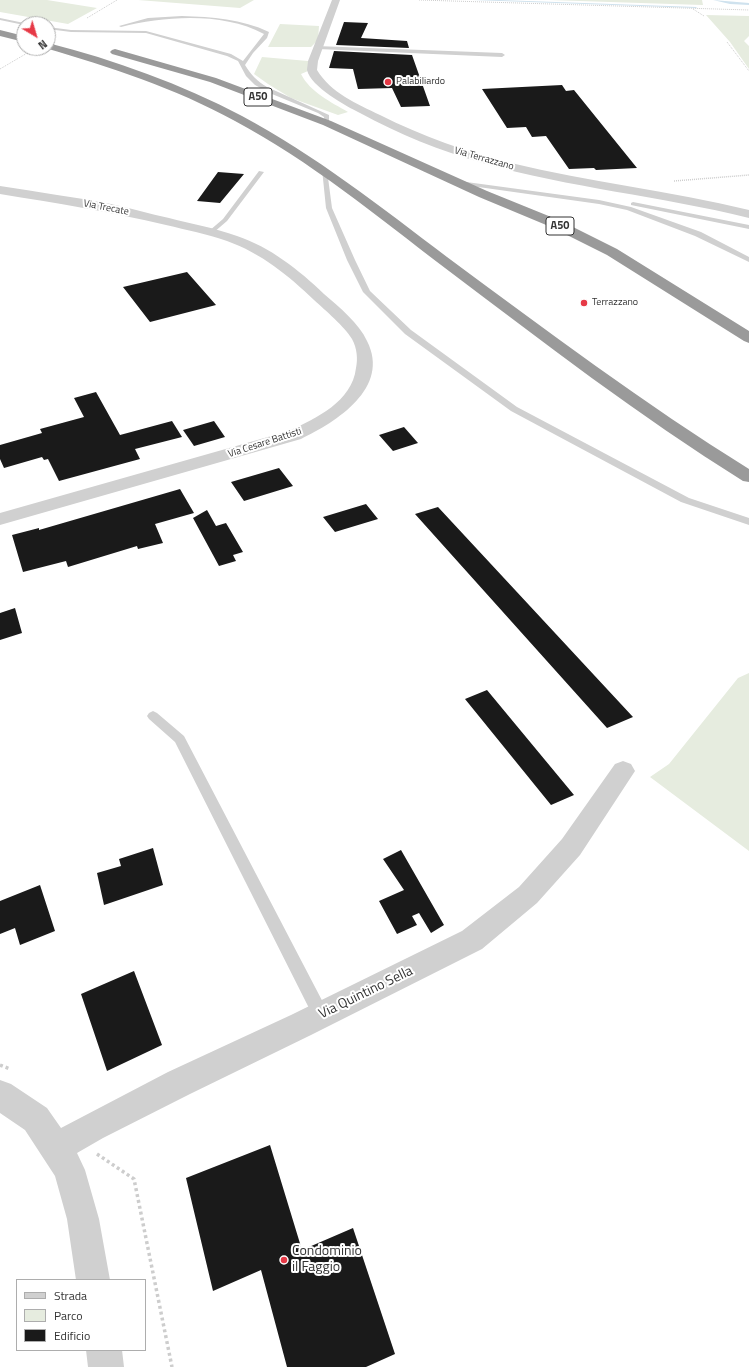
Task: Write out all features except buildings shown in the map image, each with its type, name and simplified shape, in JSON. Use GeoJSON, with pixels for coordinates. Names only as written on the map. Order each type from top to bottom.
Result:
{"type":"FeatureCollection","features":[{"type":"Feature","properties":{"kind":"highway"},"geometry":{"type":"LineString","coordinates":[[0,24],[16,28]]}},
{"type":"Feature","properties":{"kind":"highway"},"geometry":{"type":"LineString","coordinates":[[0,33],[16,37]]}},
{"type":"Feature","properties":{"kind":"highway"},"geometry":{"type":"LineString","coordinates":[[56,37],[70,41]]}},
{"type":"Feature","properties":{"kind":"highway","name":"A50"},"geometry":{"type":"LineString","coordinates":[[56,48],[121,67],[169,85],[239,119],[324,170],[630,399],[749,477]]}},
{"type":"Feature","properties":{"kind":"highway","name":"A50"},"geometry":{"type":"LineString","coordinates":[[107,50],[213,80],[327,123],[581,236],[612,252],[657,279],[749,338]]}},
{"type":"Feature","properties":{"kind":"street","name":"Via Terrazzano"},"geometry":{"type":"LineString","coordinates":[[336,0],[318,48],[312,70],[321,82],[350,104],[423,139],[468,155],[528,171],[689,199],[749,214]]}},
{"type":"Feature","properties":{"kind":"street","name":"Via Trecate"},"geometry":{"type":"LineString","coordinates":[[0,190],[110,208],[211,232]]}},
{"type":"Feature","properties":{"kind":"street","name":"Via Cesare Battisti"},"geometry":{"type":"LineString","coordinates":[[0,519],[280,440],[306,430],[320,422],[332,414],[356,392],[365,370],[362,343],[355,333],[298,276],[278,262],[239,242],[211,232]]}},
{"type":"Feature","properties":{"kind":"street","name":"Via Quintino Sella"},"geometry":{"type":"LineString","coordinates":[[69,1142],[179,1083],[472,940],[528,895],[571,846],[623,771]]}},
{"type":"Feature","properties":{"kind":"street"},"geometry":{"type":"LineString","coordinates":[[0,1095],[69,1142],[69,1170],[83,1219],[93,1279]]}},
{"type":"Feature","properties":{"kind":"street"},"geometry":{"type":"LineString","coordinates":[[104,1351],[106,1367]]}},
{"type":"Feature","properties":{"kind":"lane"},"geometry":{"type":"LineString","coordinates":[[97,31],[158,18],[180,17],[225,21],[260,28],[266,33],[266,37],[251,52],[243,65]]}},
{"type":"Feature","properties":{"kind":"lane"},"geometry":{"type":"LineString","coordinates":[[0,19],[16,22]]}},
{"type":"Feature","properties":{"kind":"lane"},"geometry":{"type":"LineString","coordinates":[[56,29],[71,31],[151,32],[229,55],[240,60],[245,71],[257,83],[320,112],[327,116],[327,123]]}},
{"type":"Feature","properties":{"kind":"lane"},"geometry":{"type":"LineString","coordinates":[[318,48],[502,55]]}},
{"type":"Feature","properties":{"kind":"lane"},"geometry":{"type":"LineString","coordinates":[[324,170],[329,208],[351,260],[367,292],[408,332],[514,409],[685,500],[749,522]]}},
{"type":"Feature","properties":{"kind":"lane"},"geometry":{"type":"LineString","coordinates":[[211,232],[225,220],[261,172]]}},
{"type":"Feature","properties":{"kind":"lane"},"geometry":{"type":"LineString","coordinates":[[459,183],[599,202],[629,208],[691,232],[749,260]]}},
{"type":"Feature","properties":{"kind":"lane"},"geometry":{"type":"LineString","coordinates":[[599,202],[630,203],[749,227]]}},
{"type":"Feature","properties":{"kind":"lane"},"geometry":{"type":"LineString","coordinates":[[153,716],[180,739],[321,1015]]}},
{"type":"Feature","properties":{"kind":"path"},"geometry":{"type":"LineString","coordinates":[[83,20],[117,0]]}},
{"type":"Feature","properties":{"kind":"path"},"geometry":{"type":"LineString","coordinates":[[419,0],[749,10]]}},
{"type":"Feature","properties":{"kind":"path"},"geometry":{"type":"LineString","coordinates":[[691,9],[704,16]]}},
{"type":"Feature","properties":{"kind":"path"},"geometry":{"type":"LineString","coordinates":[[726,42],[749,71]]}},
{"type":"Feature","properties":{"kind":"path"},"geometry":{"type":"LineString","coordinates":[[0,69],[23,56]]}},
{"type":"Feature","properties":{"kind":"path"},"geometry":{"type":"LineString","coordinates":[[670,181],[749,175]]}},
{"type":"Feature","properties":{"kind":"path"},"geometry":{"type":"LineString","coordinates":[[69,1142],[96,1153],[134,1179],[172,1367]]}},
{"type":"Feature","properties":{"kind":"green space"},"geometry":{"type":"Polygon","coordinates":[[[0,0],[47,0],[97,8],[68,24],[56,22],[56,16],[23,16],[0,12],[0,0]]]}},
{"type":"Feature","properties":{"kind":"green space"},"geometry":{"type":"Polygon","coordinates":[[[138,0],[254,0],[240,8],[138,0]]]}},
{"type":"Feature","properties":{"kind":"green space"},"geometry":{"type":"Polygon","coordinates":[[[549,0],[702,0],[703,5],[702,5],[549,0]]]}},
{"type":"Feature","properties":{"kind":"green space"},"geometry":{"type":"Polygon","coordinates":[[[706,15],[749,16],[749,36],[744,41],[749,46],[749,69],[730,42],[706,15]]]}},
{"type":"Feature","properties":{"kind":"green space"},"geometry":{"type":"Polygon","coordinates":[[[280,24],[319,26],[318,40],[311,47],[268,47],[280,24]]]}},
{"type":"Feature","properties":{"kind":"green space"},"geometry":{"type":"Polygon","coordinates":[[[262,57],[308,61],[308,71],[301,74],[305,80],[315,91],[348,112],[338,115],[291,98],[268,84],[254,74],[262,57]]]}},
{"type":"Feature","properties":{"kind":"green space"},"geometry":{"type":"Polygon","coordinates":[[[749,673],[749,851],[650,777],[669,764],[738,678],[749,673]]]}},
{"type":"Feature","properties":{"kind":"waterway"},"geometry":{"type":"LineString","coordinates":[[474,0],[696,7]]}},
{"type":"Feature","properties":{"kind":"waterway"},"geometry":{"type":"LineString","coordinates":[[714,0],[749,4]]}},
{"type":"Feature","properties":{"kind":"place","name":"Palabiliardo"},"geometry":{"type":"Point","coordinates":[388,82]}},
{"type":"Feature","properties":{"kind":"place","name":"Terrazzano"},"geometry":{"type":"Point","coordinates":[584,303]}},
{"type":"Feature","properties":{"kind":"place","name":"Condominio il Faggio"},"geometry":{"type":"Point","coordinates":[284,1260]}}]}
